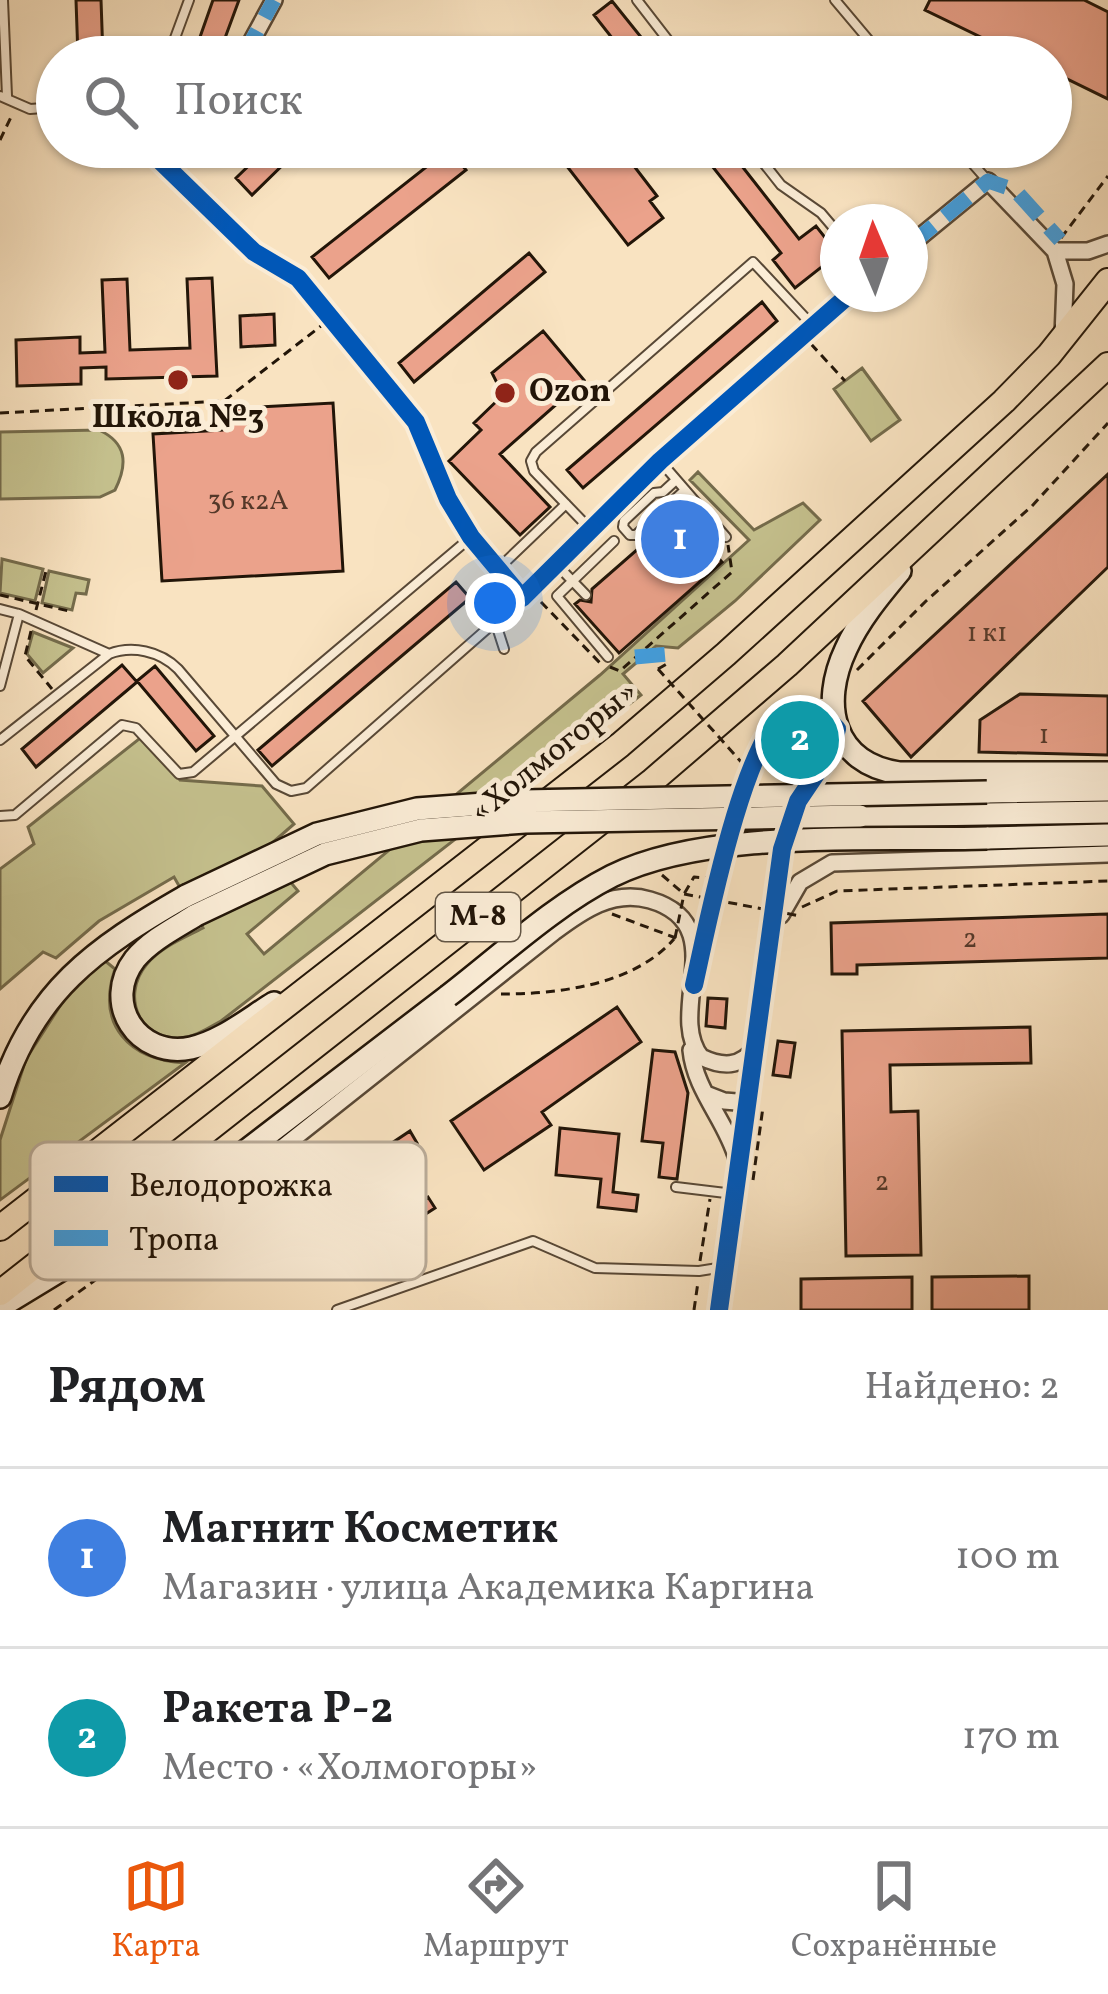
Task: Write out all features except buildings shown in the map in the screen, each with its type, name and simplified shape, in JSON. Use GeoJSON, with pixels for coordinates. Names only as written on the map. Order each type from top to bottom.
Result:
{"type":"FeatureCollection","features":[{"type":"Feature","properties":{"kind":"highway","name":"«Холмогоры»"},"geometry":{"type":"LineString","coordinates":[[110,1142],[620,745],[726,655],[1004,401],[1108,281]]}},
{"type":"Feature","properties":{"kind":"highway","name":"М-8"},"geometry":{"type":"LineString","coordinates":[[192,1142],[651,782],[758,690],[1108,364]]}},
{"type":"Feature","properties":{"kind":"highway","name":"«Холмогоры»"},"geometry":{"type":"LineString","coordinates":[[0,1228],[30,1205]]}},
{"type":"Feature","properties":{"kind":"highway","name":"М-8"},"geometry":{"type":"LineString","coordinates":[[0,1293],[30,1269]]}},
{"type":"Feature","properties":{"kind":"main road"},"geometry":{"type":"LineString","coordinates":[[940,521],[847,645],[834,692],[837,729],[862,761],[899,773],[1108,773]]}},
{"type":"Feature","properties":{"kind":"main road"},"geometry":{"type":"LineString","coordinates":[[987,803],[1108,790]]}},
{"type":"Feature","properties":{"kind":"main road"},"geometry":{"type":"LineString","coordinates":[[0,1097],[29,1028],[61,983],[112,939],[191,906],[317,834],[417,808],[524,801],[987,803],[1108,812]]}},
{"type":"Feature","properties":{"kind":"main road"},"geometry":{"type":"LineString","coordinates":[[257,1142],[574,899],[651,860],[738,845],[1108,835]]}},
{"type":"Feature","properties":{"kind":"main road"},"geometry":{"type":"LineString","coordinates":[[191,906],[134,960],[122,989],[128,1023],[139,1036],[168,1049],[188,1049],[227,1032],[370,940]]}},
{"type":"Feature","properties":{"kind":"main road"},"geometry":{"type":"LineString","coordinates":[[0,1307],[43,1280]]}},
{"type":"Feature","properties":{"kind":"street"},"geometry":{"type":"LineString","coordinates":[[254,36],[274,0]]}},
{"type":"Feature","properties":{"kind":"street"},"geometry":{"type":"LineString","coordinates":[[168,168],[254,252],[298,278],[416,422],[448,499],[471,537],[522,598],[660,461],[828,312]]}},
{"type":"Feature","properties":{"kind":"street"},"geometry":{"type":"LineString","coordinates":[[928,229],[988,181],[1058,245],[1088,251],[1108,244]]}},
{"type":"Feature","properties":{"kind":"street"},"geometry":{"type":"LineString","coordinates":[[1058,245],[1065,284],[1063,338]]}},
{"type":"Feature","properties":{"kind":"street"},"geometry":{"type":"LineString","coordinates":[[694,986],[726,841],[775,720],[790,709],[811,709],[830,718],[837,729],[831,752],[797,801],[786,831],[757,1045],[758,1098],[737,1187],[718,1310]]}},
{"type":"Feature","properties":{"kind":"street"},"geometry":{"type":"LineString","coordinates":[[773,934],[800,882],[832,863],[1108,854]]}},
{"type":"Feature","properties":{"kind":"street"},"geometry":{"type":"LineString","coordinates":[[289,1142],[554,932],[593,906],[636,897],[672,911],[693,943],[692,1060],[704,1092],[732,1139],[737,1187]]}},
{"type":"Feature","properties":{"kind":"street"},"geometry":{"type":"LineString","coordinates":[[690,1036],[701,1057],[725,1065],[739,1063],[757,1045]]}},
{"type":"Feature","properties":{"kind":"street"},"geometry":{"type":"LineString","coordinates":[[704,1092],[724,1101],[758,1098]]}},
{"type":"Feature","properties":{"kind":"lane"},"geometry":{"type":"LineString","coordinates":[[3,0],[3,96],[16,106],[36,106]]}},
{"type":"Feature","properties":{"kind":"lane"},"geometry":{"type":"LineString","coordinates":[[176,36],[189,0]]}},
{"type":"Feature","properties":{"kind":"lane"},"geometry":{"type":"LineString","coordinates":[[637,0],[665,36]]}},
{"type":"Feature","properties":{"kind":"lane"},"geometry":{"type":"LineString","coordinates":[[835,0],[865,36]]}},
{"type":"Feature","properties":{"kind":"lane"},"geometry":{"type":"LineString","coordinates":[[768,168],[781,185],[820,212]]}},
{"type":"Feature","properties":{"kind":"lane"},"geometry":{"type":"LineString","coordinates":[[977,168],[988,181]]}},
{"type":"Feature","properties":{"kind":"lane"},"geometry":{"type":"LineString","coordinates":[[590,530],[534,471],[531,461],[536,452],[753,262],[807,330]]}},
{"type":"Feature","properties":{"kind":"lane"},"geometry":{"type":"LineString","coordinates":[[660,461],[726,537]]}},
{"type":"Feature","properties":{"kind":"lane"},"geometry":{"type":"LineString","coordinates":[[676,480],[624,521],[630,535],[636,535],[685,490]]}},
{"type":"Feature","properties":{"kind":"lane"},"geometry":{"type":"LineString","coordinates":[[498,569],[566,504]]}},
{"type":"Feature","properties":{"kind":"lane"},"geometry":{"type":"LineString","coordinates":[[0,816],[15,814],[122,725],[136,728],[184,776],[471,537]]}},
{"type":"Feature","properties":{"kind":"lane"},"geometry":{"type":"LineString","coordinates":[[608,657],[559,601],[559,591],[614,541]]}},
{"type":"Feature","properties":{"kind":"lane"},"geometry":{"type":"LineString","coordinates":[[556,564],[586,595]]}},
{"type":"Feature","properties":{"kind":"lane"},"geometry":{"type":"LineString","coordinates":[[0,740],[109,654],[146,651],[170,661],[276,784],[291,791],[306,788],[522,598]]}},
{"type":"Feature","properties":{"kind":"lane"},"geometry":{"type":"LineString","coordinates":[[0,609],[109,654]]}},
{"type":"Feature","properties":{"kind":"lane"},"geometry":{"type":"LineString","coordinates":[[0,686],[19,614]]}},
{"type":"Feature","properties":{"kind":"lane"},"geometry":{"type":"LineString","coordinates":[[495,621],[504,650]]}},
{"type":"Feature","properties":{"kind":"lane"},"geometry":{"type":"LineString","coordinates":[[676,1187],[711,1192],[737,1187]]}},
{"type":"Feature","properties":{"kind":"lane"},"geometry":{"type":"LineString","coordinates":[[426,1279],[533,1241],[595,1268],[724,1268]]}},
{"type":"Feature","properties":{"kind":"lane"},"geometry":{"type":"LineString","coordinates":[[337,1310],[422,1280]]}},
{"type":"Feature","properties":{"kind":"path"},"geometry":{"type":"LineString","coordinates":[[0,140],[16,106]]}},
{"type":"Feature","properties":{"kind":"path"},"geometry":{"type":"LineString","coordinates":[[1058,245],[1108,176]]}},
{"type":"Feature","properties":{"kind":"path"},"geometry":{"type":"LineString","coordinates":[[0,413],[224,400],[330,319]]}},
{"type":"Feature","properties":{"kind":"path"},"geometry":{"type":"LineString","coordinates":[[807,330],[845,380]]}},
{"type":"Feature","properties":{"kind":"path"},"geometry":{"type":"LineString","coordinates":[[844,683],[1032,506],[1108,423]]}},
{"type":"Feature","properties":{"kind":"path"},"geometry":{"type":"LineString","coordinates":[[542,594],[537,598],[597,662],[620,670],[732,572],[726,537]]}},
{"type":"Feature","properties":{"kind":"path"},"geometry":{"type":"LineString","coordinates":[[46,571],[25,656],[57,694]]}},
{"type":"Feature","properties":{"kind":"path"},"geometry":{"type":"LineString","coordinates":[[0,596],[73,612]]}},
{"type":"Feature","properties":{"kind":"path"},"geometry":{"type":"LineString","coordinates":[[670,662],[658,669],[743,764]]}},
{"type":"Feature","properties":{"kind":"path"},"geometry":{"type":"LineString","coordinates":[[788,924],[792,906],[801,908],[836,891],[1108,881]]}},
{"type":"Feature","properties":{"kind":"path"},"geometry":{"type":"LineString","coordinates":[[495,994],[532,994],[637,970],[658,958],[675,938],[685,894],[800,916]]}},
{"type":"Feature","properties":{"kind":"path"},"geometry":{"type":"LineString","coordinates":[[737,1187],[754,1179],[758,1098]]}},
{"type":"Feature","properties":{"kind":"path"},"geometry":{"type":"LineString","coordinates":[[694,1310],[711,1192]]}},
{"type":"Feature","properties":{"kind":"shaded area"},"geometry":{"type":"Polygon","coordinates":[[[862,368],[900,420],[871,441],[834,389],[862,368]]]}},
{"type":"Feature","properties":{"kind":"shaded area"},"geometry":{"type":"Polygon","coordinates":[[[99,430],[115,441],[122,455],[115,490],[100,497],[0,499],[0,432],[99,430]]]}},
{"type":"Feature","properties":{"kind":"shaded area"},"geometry":{"type":"Polygon","coordinates":[[[698,472],[754,530],[803,503],[820,520],[678,648],[656,646],[623,674],[641,695],[221,1021],[191,1036],[171,1038],[147,1026],[135,1004],[135,990],[147,964],[203,928],[174,877],[99,921],[56,958],[43,952],[0,989],[0,869],[34,844],[28,827],[144,735],[180,780],[262,786],[294,824],[264,850],[298,891],[247,934],[264,954],[600,675],[749,540],[690,480],[698,472]]]}},
{"type":"Feature","properties":{"kind":"shaded area"},"geometry":{"type":"Polygon","coordinates":[[[2,559],[43,569],[35,601],[0,593],[2,559]]]}},
{"type":"Feature","properties":{"kind":"shaded area"},"geometry":{"type":"Polygon","coordinates":[[[49,571],[89,580],[86,594],[76,593],[72,610],[42,603],[49,571]]]}},
{"type":"Feature","properties":{"kind":"shaded area"},"geometry":{"type":"Polygon","coordinates":[[[33,632],[73,648],[43,673],[27,654],[33,632]]]}},
{"type":"Feature","properties":{"kind":"shaded area"},"geometry":{"type":"Polygon","coordinates":[[[104,960],[115,969],[110,1007],[122,1036],[148,1055],[185,1063],[78,1142],[30,1142],[30,1178],[0,1200],[0,1140],[26,1059],[69,992],[104,960]]]}},
{"type":"Feature","properties":{"kind":"marked path"},"geometry":{"type":"LineString","coordinates":[[254,36],[274,0]]}},
{"type":"Feature","properties":{"kind":"marked path"},"geometry":{"type":"LineString","coordinates":[[928,230],[988,181],[1015,190],[1060,240]]}},
{"type":"Feature","properties":{"kind":"marked path"},"geometry":{"type":"LineString","coordinates":[[635,657],[676,657]]}},
{"type":"Feature","properties":{"kind":"cycle path"},"geometry":{"type":"LineString","coordinates":[[168,168],[254,252],[298,278],[416,422],[448,499],[471,537],[522,598],[660,461],[830,312]]}},
{"type":"Feature","properties":{"kind":"cycle path"},"geometry":{"type":"LineString","coordinates":[[694,985],[729,836],[757,754],[773,725],[790,709],[821,712],[837,729],[831,752],[798,801],[782,849],[719,1310]]}},
{"type":"Feature","properties":{"kind":"place","name":"Школа №3"},"geometry":{"type":"Point","coordinates":[178,380]}},
{"type":"Feature","properties":{"kind":"place","name":"Ozon"},"geometry":{"type":"Point","coordinates":[505,393]}},
{"type":"Feature","properties":{"kind":"place","name":"Магнит Косметик"},"geometry":{"type":"Point","coordinates":[680,539]}},
{"type":"Feature","properties":{"kind":"place","name":"Ракета Р-2"},"geometry":{"type":"Point","coordinates":[800,740]}}]}
